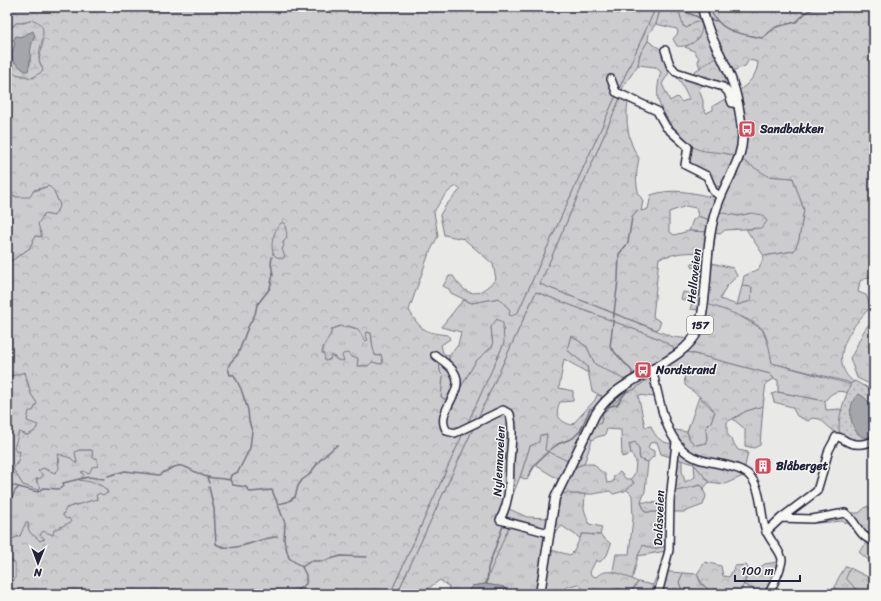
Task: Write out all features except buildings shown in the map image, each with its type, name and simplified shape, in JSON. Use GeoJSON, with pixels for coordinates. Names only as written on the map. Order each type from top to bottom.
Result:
{"type":"FeatureCollection","features":[{"type":"Feature","properties":{"kind":"main road","name":"Hellaveien"},"geometry":{"type":"LineString","coordinates":[[540,594],[557,492],[598,409],[613,393],[682,352],[691,343],[699,329],[713,223],[721,197],[735,168],[742,149],[742,129],[738,104],[728,72],[708,32],[702,7]]}},
{"type":"Feature","properties":{"kind":"street"},"geometry":{"type":"LineString","coordinates":[[665,50],[670,65],[676,72],[723,87],[728,92],[732,103],[738,104]]}},
{"type":"Feature","properties":{"kind":"street"},"geometry":{"type":"LineString","coordinates":[[611,79],[616,92],[658,113],[666,127],[687,146],[688,150],[684,161],[685,165],[707,176],[713,191],[721,197]]}},
{"type":"Feature","properties":{"kind":"street","name":"Nylennaveien"},"geometry":{"type":"LineString","coordinates":[[435,355],[452,369],[458,382],[457,388],[446,412],[445,426],[447,431],[455,433],[503,410],[510,414],[512,435],[510,488],[508,503],[500,520],[549,533]]}},
{"type":"Feature","properties":{"kind":"street"},"geometry":{"type":"LineString","coordinates":[[652,369],[666,422],[676,442],[685,452],[698,460],[743,470],[750,476],[756,489],[766,532],[771,543],[780,552],[782,560],[769,594]]}},
{"type":"Feature","properties":{"kind":"street"},"geometry":{"type":"LineString","coordinates":[[766,532],[781,518],[817,491],[829,450],[836,437],[840,436],[852,444],[874,441]]}},
{"type":"Feature","properties":{"kind":"street","name":"Dalåsveien"},"geometry":{"type":"LineString","coordinates":[[658,594],[669,550],[670,501],[676,442]]}},
{"type":"Feature","properties":{"kind":"street"},"geometry":{"type":"LineString","coordinates":[[781,518],[812,519],[845,513],[849,516],[862,534],[868,539],[874,541]]}},
{"type":"Feature","properties":{"kind":"green space"},"geometry":{"type":"Polygon","coordinates":[[[7,7],[656,7],[518,312],[512,316],[509,315],[510,310],[499,298],[472,303],[451,293],[449,289],[443,286],[449,276],[453,276],[464,289],[473,293],[484,289],[496,279],[493,264],[464,239],[444,235],[440,215],[446,205],[461,189],[457,186],[450,190],[434,212],[438,236],[428,256],[409,310],[420,326],[424,329],[434,333],[448,335],[450,339],[441,345],[443,353],[449,356],[449,363],[439,362],[440,372],[443,376],[441,397],[447,400],[457,394],[476,361],[493,346],[491,327],[497,319],[503,323],[504,343],[390,594],[7,594],[7,581],[15,579],[15,563],[7,559],[7,541],[20,536],[26,522],[28,522],[30,532],[40,541],[45,539],[40,535],[43,531],[53,535],[54,530],[71,522],[69,518],[66,519],[63,515],[66,508],[97,499],[96,495],[100,493],[102,495],[108,493],[106,489],[99,485],[79,480],[84,475],[81,472],[84,471],[88,474],[92,467],[98,466],[97,458],[93,458],[92,450],[79,450],[75,452],[77,463],[75,463],[71,458],[58,454],[59,469],[55,473],[43,468],[38,471],[43,475],[41,478],[36,479],[37,483],[41,487],[38,490],[23,485],[13,469],[19,461],[20,451],[16,452],[14,448],[19,432],[27,435],[34,432],[38,425],[27,421],[29,411],[33,411],[37,403],[31,394],[25,372],[7,377],[7,264],[30,248],[35,236],[42,237],[38,224],[44,214],[54,216],[60,205],[54,191],[49,186],[34,190],[30,197],[17,197],[7,192],[7,67],[12,73],[34,78],[36,74],[42,72],[42,67],[39,60],[43,42],[33,20],[24,23],[16,23],[10,28],[7,36],[7,7]],[[285,223],[273,238],[283,254],[282,249],[285,223]],[[340,326],[332,329],[324,346],[322,353],[324,354],[325,361],[330,360],[331,355],[337,360],[344,361],[342,356],[343,354],[348,353],[351,357],[358,358],[357,366],[368,366],[372,362],[380,364],[383,363],[381,354],[378,356],[375,355],[371,333],[367,332],[366,336],[368,340],[365,341],[358,329],[349,326],[340,326]]]}},
{"type":"Feature","properties":{"kind":"green space"},"geometry":{"type":"Polygon","coordinates":[[[656,7],[661,7],[658,21],[649,33],[648,41],[640,54],[638,65],[623,87],[621,96],[540,284],[673,337],[690,339],[696,328],[699,310],[690,309],[692,303],[681,299],[683,292],[701,295],[702,282],[698,281],[700,270],[692,267],[692,263],[702,264],[708,232],[689,231],[693,220],[698,216],[710,220],[721,187],[714,186],[711,175],[686,162],[691,146],[725,153],[736,157],[733,106],[731,94],[723,70],[716,57],[700,68],[698,62],[699,58],[694,51],[685,47],[698,39],[694,22],[687,28],[683,26],[679,11],[676,7],[707,7],[708,18],[749,131],[745,150],[768,176],[793,178],[804,210],[799,240],[794,251],[764,256],[746,229],[754,229],[752,213],[738,216],[718,213],[708,295],[719,308],[731,311],[762,329],[770,349],[772,363],[849,384],[865,386],[874,391],[874,411],[856,397],[843,392],[837,392],[831,395],[825,401],[778,392],[778,380],[774,379],[770,374],[687,352],[650,374],[649,378],[635,389],[627,392],[603,413],[601,423],[588,436],[592,440],[584,464],[573,468],[568,492],[571,494],[585,494],[584,509],[589,524],[602,527],[600,535],[582,534],[580,538],[562,526],[552,536],[543,594],[508,594],[504,587],[485,584],[494,558],[507,508],[527,517],[548,518],[551,496],[558,479],[535,465],[527,480],[520,477],[530,446],[540,435],[547,434],[568,461],[602,396],[592,391],[587,366],[567,350],[571,335],[587,347],[595,364],[632,377],[637,371],[650,366],[673,347],[657,338],[536,292],[397,594],[390,594],[504,343],[491,327],[493,346],[476,361],[457,394],[447,400],[441,397],[443,377],[440,372],[439,362],[449,363],[449,356],[458,345],[461,332],[441,327],[463,300],[472,303],[499,298],[510,310],[518,312],[656,7]]]}},
{"type":"Feature","properties":{"kind":"green space"},"geometry":{"type":"Polygon","coordinates":[[[661,7],[676,7],[679,11],[683,26],[687,28],[694,22],[698,21],[702,24],[702,29],[698,38],[687,46],[677,46],[673,39],[678,33],[677,29],[656,24],[661,7]]]}},
{"type":"Feature","properties":{"kind":"green space"},"geometry":{"type":"Polygon","coordinates":[[[707,7],[874,7],[874,279],[871,276],[860,281],[858,292],[866,295],[871,307],[856,323],[845,344],[842,354],[842,364],[846,374],[855,383],[854,386],[848,382],[772,363],[766,337],[763,330],[759,326],[737,315],[707,304],[712,263],[733,268],[737,276],[726,287],[720,299],[737,305],[751,301],[752,287],[742,286],[744,276],[759,269],[764,256],[794,251],[799,240],[804,210],[793,178],[768,176],[742,160],[749,131],[738,91],[752,79],[758,62],[749,60],[745,66],[732,71],[708,18],[707,7]]]}},
{"type":"Feature","properties":{"kind":"green space"},"geometry":{"type":"Polygon","coordinates":[[[33,20],[42,26],[43,31],[39,62],[43,71],[32,78],[12,73],[7,67],[7,38],[16,23],[24,23],[33,20]],[[21,36],[15,42],[13,61],[25,71],[30,65],[30,47],[35,36],[21,36]]]}},
{"type":"Feature","properties":{"kind":"green space"},"geometry":{"type":"Polygon","coordinates":[[[648,41],[662,50],[670,71],[662,84],[670,101],[677,97],[682,102],[689,99],[677,78],[677,73],[690,77],[695,71],[717,57],[726,77],[724,85],[705,82],[699,89],[703,101],[703,108],[706,113],[713,110],[713,106],[732,95],[740,136],[736,157],[727,154],[700,150],[694,147],[674,129],[664,113],[658,99],[658,86],[661,72],[655,67],[638,65],[640,54],[648,41]]]}},
{"type":"Feature","properties":{"kind":"green space"},"geometry":{"type":"Polygon","coordinates":[[[621,96],[628,102],[628,131],[632,146],[639,158],[636,181],[638,191],[643,201],[641,211],[648,209],[651,195],[674,191],[688,192],[711,197],[715,203],[710,220],[698,216],[696,208],[686,206],[669,212],[669,231],[674,235],[689,231],[708,232],[705,252],[681,253],[659,258],[653,317],[661,322],[657,330],[540,284],[621,96]]]}},
{"type":"Feature","properties":{"kind":"green space"},"geometry":{"type":"Polygon","coordinates":[[[49,186],[54,191],[60,205],[54,216],[44,214],[42,237],[35,236],[30,248],[7,264],[7,192],[17,197],[49,186]]]}},
{"type":"Feature","properties":{"kind":"green space"},"geometry":{"type":"Polygon","coordinates":[[[718,212],[738,216],[752,213],[762,215],[767,221],[762,228],[725,230],[720,234],[714,233],[718,212]]]}},
{"type":"Feature","properties":{"kind":"green space"},"geometry":{"type":"Polygon","coordinates":[[[281,223],[285,223],[287,236],[283,242],[284,246],[282,249],[285,257],[282,259],[275,256],[272,248],[274,235],[281,223]]]}},
{"type":"Feature","properties":{"kind":"green space"},"geometry":{"type":"Polygon","coordinates":[[[742,286],[752,287],[751,301],[737,305],[742,286]]]}},
{"type":"Feature","properties":{"kind":"green space"},"geometry":{"type":"Polygon","coordinates":[[[536,292],[657,338],[673,347],[675,352],[652,366],[645,366],[635,372],[632,377],[625,380],[595,364],[587,347],[571,335],[567,350],[587,366],[588,373],[564,359],[559,388],[573,391],[573,401],[560,402],[558,406],[559,417],[564,422],[572,425],[595,400],[597,395],[602,396],[568,461],[545,450],[547,434],[540,435],[539,442],[530,446],[520,477],[503,519],[509,526],[485,584],[472,586],[466,594],[448,594],[449,587],[440,580],[420,594],[397,594],[536,292]]]}},
{"type":"Feature","properties":{"kind":"green space"},"geometry":{"type":"Polygon","coordinates":[[[874,320],[874,386],[857,378],[850,358],[866,328],[874,320]]]}},
{"type":"Feature","properties":{"kind":"green space"},"geometry":{"type":"Polygon","coordinates":[[[340,326],[353,328],[366,336],[367,332],[371,333],[373,348],[381,353],[383,363],[380,364],[372,362],[368,366],[356,366],[358,360],[350,357],[344,362],[337,360],[334,356],[325,362],[323,357],[323,349],[332,329],[340,326]]]}},
{"type":"Feature","properties":{"kind":"green space"},"geometry":{"type":"Polygon","coordinates":[[[687,352],[770,374],[774,379],[766,383],[763,406],[746,411],[727,422],[727,433],[738,450],[748,452],[743,476],[725,484],[709,482],[694,464],[661,454],[657,442],[650,443],[648,448],[654,451],[654,456],[648,462],[640,459],[639,449],[635,442],[629,444],[631,454],[622,457],[621,430],[607,429],[605,435],[592,440],[588,436],[595,426],[601,423],[603,413],[627,392],[635,389],[649,378],[652,379],[657,395],[655,397],[638,395],[645,427],[651,426],[659,439],[665,442],[673,444],[675,430],[687,432],[690,440],[696,445],[707,443],[706,427],[711,422],[715,412],[709,404],[685,385],[684,372],[672,368],[668,363],[687,352]]]}},
{"type":"Feature","properties":{"kind":"green space"},"geometry":{"type":"Polygon","coordinates":[[[24,372],[31,394],[37,403],[33,411],[39,425],[34,432],[27,435],[19,432],[20,457],[13,469],[23,485],[37,483],[37,471],[43,468],[49,471],[60,461],[57,453],[71,458],[77,463],[74,452],[79,450],[92,450],[97,458],[98,466],[88,474],[82,472],[92,483],[102,486],[108,493],[98,499],[66,508],[71,522],[53,535],[40,541],[31,534],[28,523],[20,536],[7,541],[7,377],[24,372]]]}},
{"type":"Feature","properties":{"kind":"green space"},"geometry":{"type":"Polygon","coordinates":[[[855,381],[874,392],[874,440],[862,444],[840,436],[839,429],[840,416],[844,402],[851,383],[855,381]]]}},
{"type":"Feature","properties":{"kind":"green space"},"geometry":{"type":"Polygon","coordinates":[[[777,392],[825,401],[826,410],[840,409],[843,413],[851,416],[838,435],[820,419],[812,418],[808,421],[797,416],[792,407],[774,402],[772,394],[777,392]]]}},
{"type":"Feature","properties":{"kind":"green space"},"geometry":{"type":"Polygon","coordinates":[[[699,397],[715,412],[711,422],[706,427],[707,443],[696,445],[690,440],[687,432],[699,397]]]}},
{"type":"Feature","properties":{"kind":"green space"},"geometry":{"type":"Polygon","coordinates":[[[763,406],[760,445],[754,448],[745,446],[745,429],[733,419],[746,411],[763,406]]]}},
{"type":"Feature","properties":{"kind":"green space"},"geometry":{"type":"Polygon","coordinates":[[[636,441],[640,459],[648,462],[645,491],[641,502],[645,512],[666,512],[667,546],[653,549],[643,546],[638,556],[632,580],[613,571],[616,554],[629,554],[633,518],[632,495],[626,489],[634,483],[631,479],[635,473],[636,461],[631,454],[629,444],[636,441]]]}},
{"type":"Feature","properties":{"kind":"green space"},"geometry":{"type":"Polygon","coordinates":[[[675,458],[682,460],[682,471],[685,482],[695,477],[694,464],[709,482],[703,489],[700,485],[672,493],[675,458]]]}},
{"type":"Feature","properties":{"kind":"green space"},"geometry":{"type":"Polygon","coordinates":[[[584,464],[594,464],[605,474],[607,483],[613,482],[614,476],[620,472],[626,479],[631,479],[634,483],[625,491],[613,494],[610,491],[593,494],[571,494],[568,492],[564,494],[562,491],[573,468],[584,464]]]}},
{"type":"Feature","properties":{"kind":"green space"},"geometry":{"type":"Polygon","coordinates":[[[701,485],[706,496],[703,505],[684,512],[645,512],[641,502],[663,503],[668,493],[701,485]]]}},
{"type":"Feature","properties":{"kind":"green space"},"geometry":{"type":"Polygon","coordinates":[[[867,506],[874,510],[874,565],[859,552],[866,544],[849,524],[842,521],[817,523],[816,520],[849,513],[859,513],[867,506]]]}},
{"type":"Feature","properties":{"kind":"green space"},"geometry":{"type":"Polygon","coordinates":[[[582,534],[600,535],[611,544],[607,555],[600,562],[596,560],[590,572],[591,575],[596,577],[606,572],[611,572],[638,582],[630,592],[618,588],[612,594],[594,594],[586,591],[578,584],[566,587],[561,594],[543,594],[548,554],[551,550],[570,555],[574,551],[582,534]]]}},
{"type":"Feature","properties":{"kind":"green space"},"geometry":{"type":"Polygon","coordinates":[[[643,545],[653,549],[667,546],[666,551],[638,556],[643,545]]]}},
{"type":"Feature","properties":{"kind":"green space"},"geometry":{"type":"Polygon","coordinates":[[[705,562],[721,566],[723,576],[729,577],[735,566],[746,565],[749,570],[740,594],[726,594],[709,590],[697,574],[705,562]]]}},
{"type":"Feature","properties":{"kind":"green space"},"geometry":{"type":"Polygon","coordinates":[[[777,562],[781,565],[772,592],[760,592],[744,585],[749,570],[756,570],[765,564],[777,562]]]}},
{"type":"Feature","properties":{"kind":"green space"},"geometry":{"type":"Polygon","coordinates":[[[846,566],[850,568],[847,578],[860,594],[835,594],[836,583],[846,566]]]}},
{"type":"Feature","properties":{"kind":"green space"},"geometry":{"type":"Polygon","coordinates":[[[850,568],[874,580],[874,594],[860,594],[846,578],[850,568]]]}},
{"type":"Feature","properties":{"kind":"green space"},"geometry":{"type":"Polygon","coordinates":[[[659,571],[683,573],[679,582],[683,594],[652,594],[653,585],[659,571]]]}},
{"type":"Feature","properties":{"kind":"green space"},"geometry":{"type":"Polygon","coordinates":[[[683,573],[697,574],[701,584],[716,594],[683,594],[679,582],[683,573]]]}},
{"type":"Feature","properties":{"kind":"green space"},"geometry":{"type":"Polygon","coordinates":[[[638,582],[653,585],[652,594],[630,594],[638,582]]]}},
{"type":"Feature","properties":{"kind":"shaded area"},"geometry":{"type":"Polygon","coordinates":[[[33,31],[35,36],[28,71],[25,71],[13,61],[12,54],[15,43],[13,41],[16,36],[21,37],[33,31]]]}},
{"type":"Feature","properties":{"kind":"shaded area"},"geometry":{"type":"Polygon","coordinates":[[[859,394],[869,402],[873,412],[874,435],[867,437],[860,436],[852,424],[851,407],[854,399],[859,394]]]}},
{"type":"Feature","properties":{"kind":"shaded area"},"geometry":{"type":"Polygon","coordinates":[[[485,584],[504,587],[508,594],[466,594],[472,586],[485,584]]]}},
{"type":"Feature","properties":{"kind":"waterway"},"geometry":{"type":"LineString","coordinates":[[675,7],[700,18]]}},
{"type":"Feature","properties":{"kind":"waterway"},"geometry":{"type":"LineString","coordinates":[[710,9],[719,23],[732,31],[762,38],[776,27],[796,22],[808,11],[819,7]]}},
{"type":"Feature","properties":{"kind":"waterway"},"geometry":{"type":"LineString","coordinates":[[708,19],[716,21]]}},
{"type":"Feature","properties":{"kind":"waterway"},"geometry":{"type":"LineString","coordinates":[[632,376],[632,371],[610,347],[618,280],[619,254],[628,243],[632,217],[637,211]]}},
{"type":"Feature","properties":{"kind":"waterway"},"geometry":{"type":"LineString","coordinates":[[230,479],[231,475],[238,472],[250,448],[252,431],[248,410],[241,389],[234,375],[230,375],[228,368],[230,363],[238,354],[248,327],[255,314],[257,305],[270,288],[273,274],[271,264],[272,257]]}},
{"type":"Feature","properties":{"kind":"waterway"},"geometry":{"type":"LineString","coordinates":[[605,407],[617,405],[630,386]]}},
{"type":"Feature","properties":{"kind":"waterway"},"geometry":{"type":"LineString","coordinates":[[528,476],[537,462],[550,450],[558,444],[573,438],[580,431],[590,409],[594,408]]}},
{"type":"Feature","properties":{"kind":"waterway"},"geometry":{"type":"LineString","coordinates":[[278,504],[287,502],[295,497],[298,486],[302,480],[309,475],[320,460],[337,445]]}},
{"type":"Feature","properties":{"kind":"waterway"},"geometry":{"type":"LineString","coordinates":[[108,476],[125,471],[160,475],[173,467],[182,466],[207,477],[230,480],[233,485],[246,487],[250,492],[272,490],[285,523],[284,540],[289,558],[302,567],[306,575],[306,584],[291,594]]}},
{"type":"Feature","properties":{"kind":"waterway"},"geometry":{"type":"LineString","coordinates":[[7,484],[38,492],[43,488],[59,489],[64,486],[63,483],[88,477],[104,479]]}},
{"type":"Feature","properties":{"kind":"waterway"},"geometry":{"type":"LineString","coordinates":[[207,477],[209,483]]}},
{"type":"Feature","properties":{"kind":"waterway"},"geometry":{"type":"LineString","coordinates":[[7,507],[15,491],[19,487]]}},
{"type":"Feature","properties":{"kind":"waterway"},"geometry":{"type":"LineString","coordinates":[[209,487],[214,509],[216,544],[231,548],[277,537]]}},
{"type":"Feature","properties":{"kind":"waterway"},"geometry":{"type":"LineString","coordinates":[[506,519],[508,510]]}},
{"type":"Feature","properties":{"kind":"waterway"},"geometry":{"type":"LineString","coordinates":[[487,584],[488,568],[504,523]]}},
{"type":"Feature","properties":{"kind":"waterway"},"geometry":{"type":"LineString","coordinates":[[302,567],[311,561],[323,561],[341,556],[367,557]]}},
{"type":"Feature","properties":{"kind":"place","name":"Sandbakken"},"geometry":{"type":"Point","coordinates":[747,129]}},
{"type":"Feature","properties":{"kind":"place","name":"Nordstrand"},"geometry":{"type":"Point","coordinates":[643,370]}},
{"type":"Feature","properties":{"kind":"place","name":"Blåberget"},"geometry":{"type":"Point","coordinates":[763,466]}}]}
